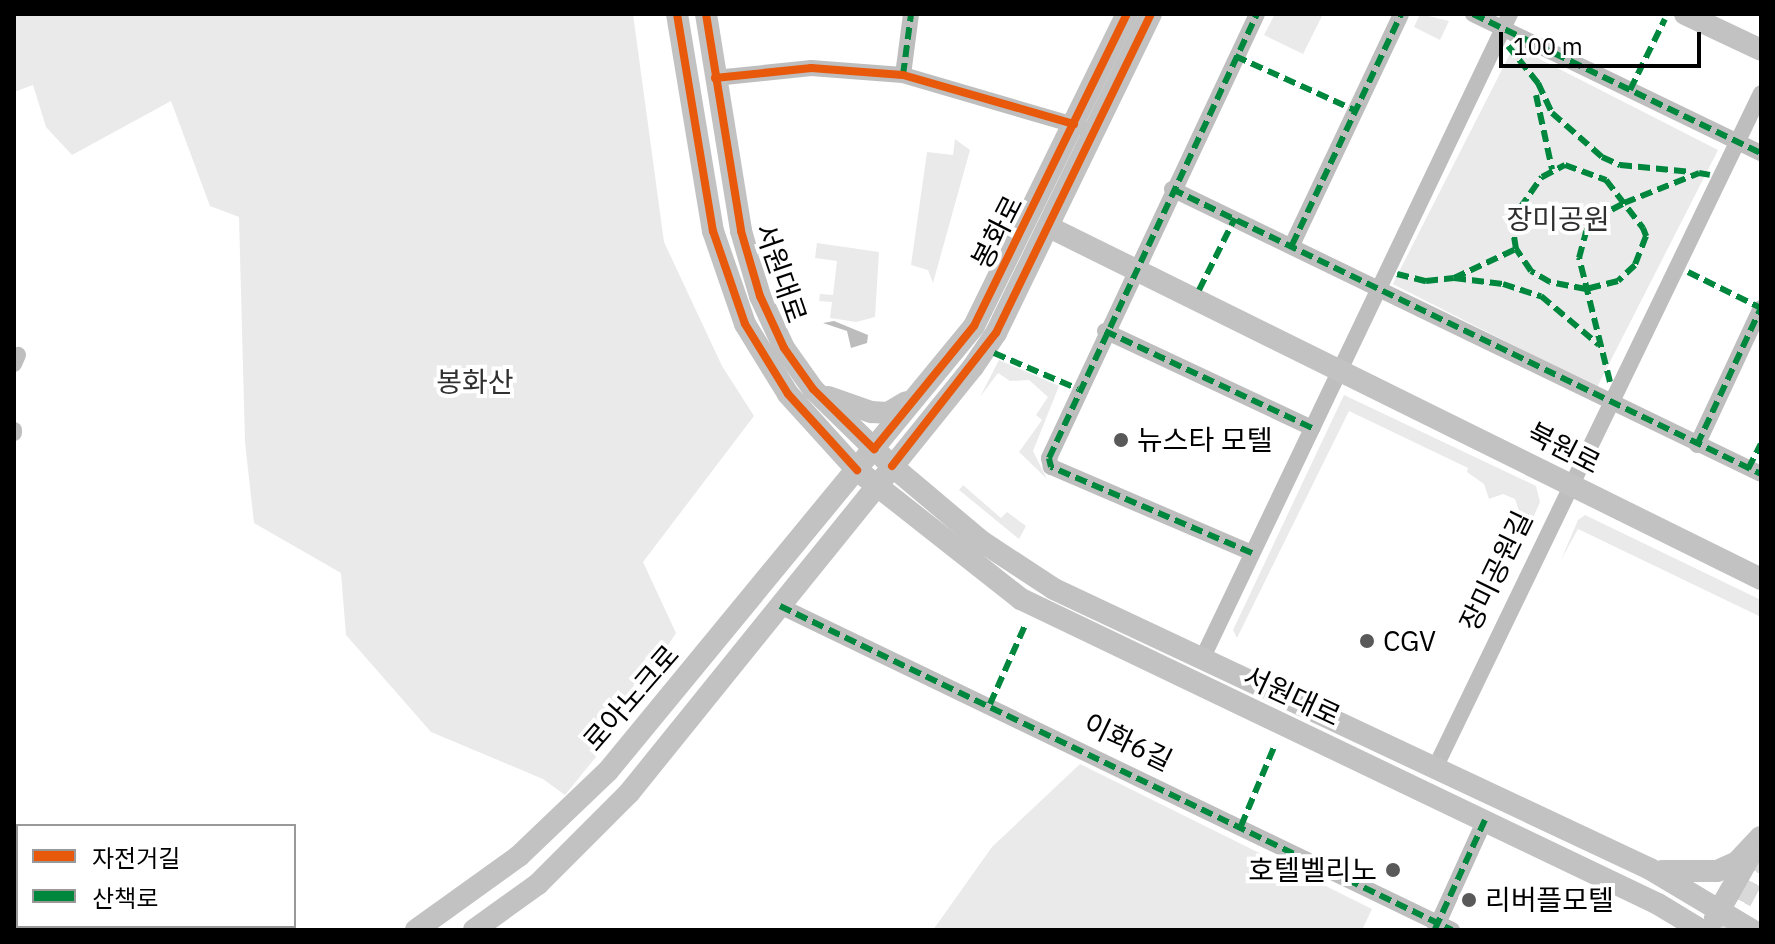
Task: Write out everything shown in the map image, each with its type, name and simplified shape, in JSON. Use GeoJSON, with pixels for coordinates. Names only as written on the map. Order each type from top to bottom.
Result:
{"type":"FeatureCollection","features":[{"type":"Feature","properties":{"kind":"street","name":"서원대로"},"geometry":{"type":"LineString","coordinates":[[677,14],[713,231],[745,324],[788,394],[857,470],[1021,599],[1658,904],[1701,930]]}},
{"type":"Feature","properties":{"kind":"street","name":"서원대로"},"geometry":{"type":"LineString","coordinates":[[706,14],[741,231],[760,296],[784,348],[813,389],[892,466],[1017,567],[1650,869],[1721,908],[1752,930]]}},
{"type":"Feature","properties":{"kind":"street"},"geometry":{"type":"LineString","coordinates":[[903,75],[911,14]]}},
{"type":"Feature","properties":{"kind":"street","name":"봉화로"},"geometry":{"type":"LineString","coordinates":[[876,485],[996,333],[1049,227],[1127,14]]}},
{"type":"Feature","properties":{"kind":"street","name":"봉화로"},"geometry":{"type":"LineString","coordinates":[[874,449],[974,326],[1151,14]]}},
{"type":"Feature","properties":{"kind":"street"},"geometry":{"type":"LineString","coordinates":[[1252,553],[1051,467],[1051,448],[1257,14]]}},
{"type":"Feature","properties":{"kind":"street"},"geometry":{"type":"LineString","coordinates":[[1292,245],[1401,14]]}},
{"type":"Feature","properties":{"kind":"street"},"geometry":{"type":"LineString","coordinates":[[1473,14],[1506,21],[1761,153]]}},
{"type":"Feature","properties":{"kind":"street"},"geometry":{"type":"LineString","coordinates":[[1685,14],[1761,50]]}},
{"type":"Feature","properties":{"kind":"street"},"geometry":{"type":"LineString","coordinates":[[1203,657],[1506,21]]}},
{"type":"Feature","properties":{"kind":"street"},"geometry":{"type":"LineString","coordinates":[[715,78],[811,68],[903,75],[1084,128]]}},
{"type":"Feature","properties":{"kind":"street","name":"장미공원길"},"geometry":{"type":"LineString","coordinates":[[1436,766],[1761,93]]}},
{"type":"Feature","properties":{"kind":"street"},"geometry":{"type":"LineString","coordinates":[[1172,189],[1761,474]]}},
{"type":"Feature","properties":{"kind":"street"},"geometry":{"type":"LineString","coordinates":[[1049,227],[1340,369]]}},
{"type":"Feature","properties":{"kind":"street"},"geometry":{"type":"LineString","coordinates":[[1697,445],[1761,308]]}},
{"type":"Feature","properties":{"kind":"street"},"geometry":{"type":"LineString","coordinates":[[1105,331],[1312,428]]}},
{"type":"Feature","properties":{"kind":"street","name":"북원로"},"geometry":{"type":"LineString","coordinates":[[1340,369],[1761,579]]}},
{"type":"Feature","properties":{"kind":"street"},"geometry":{"type":"LineString","coordinates":[[813,389],[859,411],[888,413],[927,382]]}},
{"type":"Feature","properties":{"kind":"street","name":"로아노크로"},"geometry":{"type":"LineString","coordinates":[[416,930],[468,896],[563,818],[647,727],[874,449]]}},
{"type":"Feature","properties":{"kind":"street","name":"로아노크로"},"geometry":{"type":"LineString","coordinates":[[474,930],[583,844],[670,742],[876,485]]}},
{"type":"Feature","properties":{"kind":"street","name":"이화6길"},"geometry":{"type":"LineString","coordinates":[[780,606],[1441,928]]}},
{"type":"Feature","properties":{"kind":"street"},"geometry":{"type":"LineString","coordinates":[[647,727],[670,742]]}},
{"type":"Feature","properties":{"kind":"street"},"geometry":{"type":"LineString","coordinates":[[1423,791],[1436,766]]}},
{"type":"Feature","properties":{"kind":"street"},"geometry":{"type":"LineString","coordinates":[[1441,928],[1485,820]]}},
{"type":"Feature","properties":{"kind":"street"},"geometry":{"type":"LineString","coordinates":[[1650,869],[1694,875],[1717,871],[1737,862],[1761,837]]}},
{"type":"Feature","properties":{"kind":"street"},"geometry":{"type":"LineString","coordinates":[[1709,930],[1761,837]]}},
{"type":"Feature","properties":{"kind":"street"},"geometry":{"type":"LineString","coordinates":[[1658,904],[1667,930]]}},
{"type":"Feature","properties":{"kind":"green space","name":"봉화산"},"geometry":{"type":"Polygon","coordinates":[[[14,14],[633,14],[664,242],[722,366],[754,416],[643,562],[676,633],[600,752],[565,795],[543,779],[431,732],[346,635],[341,573],[254,523],[245,442],[239,217],[210,206],[171,101],[72,155],[46,127],[33,85],[14,92],[14,14]]]}},
{"type":"Feature","properties":{"kind":"green space"},"geometry":{"type":"Polygon","coordinates":[[[1275,14],[1323,14],[1303,54],[1264,35],[1275,14]]]}},
{"type":"Feature","properties":{"kind":"green space"},"geometry":{"type":"Polygon","coordinates":[[[1420,14],[1449,21],[1440,40],[1414,27],[1420,14]]]}},
{"type":"Feature","properties":{"kind":"green space","name":"장미공원"},"geometry":{"type":"Polygon","coordinates":[[[1514,46],[1718,150],[1597,388],[1393,284],[1514,46]]]}},
{"type":"Feature","properties":{"kind":"green space"},"geometry":{"type":"Polygon","coordinates":[[[955,139],[970,150],[933,283],[928,270],[911,265],[927,152],[953,155],[955,139]]]}},
{"type":"Feature","properties":{"kind":"green space"},"geometry":{"type":"Polygon","coordinates":[[[817,243],[879,252],[875,317],[856,322],[830,318],[832,302],[819,301],[820,294],[833,295],[837,261],[815,258],[817,243]]]}},
{"type":"Feature","properties":{"kind":"green space"},"geometry":{"type":"Polygon","coordinates":[[[999,360],[1059,386],[1033,451],[1047,479],[1019,452],[1042,420],[1036,415],[1048,397],[1029,380],[1010,381],[998,373],[980,397],[999,360]]]}},
{"type":"Feature","properties":{"kind":"green space"},"geometry":{"type":"Polygon","coordinates":[[[1344,395],[1536,486],[1540,502],[1525,536],[1506,534],[1522,520],[1515,499],[1503,494],[1489,499],[1484,484],[1467,472],[1468,468],[1349,411],[1237,638],[1233,630],[1344,395]]]}},
{"type":"Feature","properties":{"kind":"green space"},"geometry":{"type":"Polygon","coordinates":[[[963,485],[1001,518],[1007,512],[1026,526],[1019,539],[959,490],[963,485]]]}},
{"type":"Feature","properties":{"kind":"green space"},"geometry":{"type":"Polygon","coordinates":[[[1585,515],[1761,600],[1761,617],[1578,529],[1561,560],[1578,520],[1585,515]]]}},
{"type":"Feature","properties":{"kind":"green space"},"geometry":{"type":"Polygon","coordinates":[[[1080,764],[1372,909],[1362,930],[933,930],[992,847],[1080,764]]]}},
{"type":"Feature","properties":{"kind":"shaded area"},"geometry":{"type":"Polygon","coordinates":[[[834,321],[868,335],[867,343],[851,348],[847,331],[823,323],[834,321]]]}},
{"type":"Feature","properties":{"kind":"tunnel"},"geometry":{"type":"LineString","coordinates":[[1725,930],[1761,863]]}},
{"type":"Feature","properties":{"kind":"marked path"},"geometry":{"type":"LineString","coordinates":[[903,75],[911,14]]}},
{"type":"Feature","properties":{"kind":"marked path"},"geometry":{"type":"LineString","coordinates":[[1252,553],[1051,467],[1049,458],[1257,14]]}},
{"type":"Feature","properties":{"kind":"marked path"},"geometry":{"type":"LineString","coordinates":[[1292,245],[1401,14]]}},
{"type":"Feature","properties":{"kind":"marked path"},"geometry":{"type":"LineString","coordinates":[[1473,14],[1761,153]]}},
{"type":"Feature","properties":{"kind":"marked path"},"geometry":{"type":"LineString","coordinates":[[1630,90],[1665,19]]}},
{"type":"Feature","properties":{"kind":"marked path"},"geometry":{"type":"LineString","coordinates":[[1508,46],[1538,83],[1552,113],[1602,157],[1620,165],[1692,172]]}},
{"type":"Feature","properties":{"kind":"marked path"},"geometry":{"type":"LineString","coordinates":[[1235,56],[1357,111]]}},
{"type":"Feature","properties":{"kind":"marked path"},"geometry":{"type":"LineString","coordinates":[[1536,95],[1552,169]]}},
{"type":"Feature","properties":{"kind":"marked path"},"geometry":{"type":"LineString","coordinates":[[1565,165],[1606,180],[1643,228],[1646,236],[1635,265],[1618,281],[1586,289],[1550,282],[1531,271],[1516,249],[1513,230],[1520,208],[1542,177],[1565,165]]}},
{"type":"Feature","properties":{"kind":"marked path"},"geometry":{"type":"LineString","coordinates":[[1610,382],[1579,258],[1586,231],[1596,218],[1624,203],[1699,173],[1710,175]]}},
{"type":"Feature","properties":{"kind":"marked path"},"geometry":{"type":"LineString","coordinates":[[1172,189],[1761,474]]}},
{"type":"Feature","properties":{"kind":"marked path"},"geometry":{"type":"LineString","coordinates":[[1199,290],[1235,218]]}},
{"type":"Feature","properties":{"kind":"marked path"},"geometry":{"type":"LineString","coordinates":[[1397,274],[1426,281],[1454,278],[1516,249]]}},
{"type":"Feature","properties":{"kind":"marked path"},"geometry":{"type":"LineString","coordinates":[[1688,272],[1761,308]]}},
{"type":"Feature","properties":{"kind":"marked path"},"geometry":{"type":"LineString","coordinates":[[1454,278],[1503,284],[1541,296],[1599,345]]}},
{"type":"Feature","properties":{"kind":"marked path"},"geometry":{"type":"LineString","coordinates":[[1697,445],[1761,308]]}},
{"type":"Feature","properties":{"kind":"marked path"},"geometry":{"type":"LineString","coordinates":[[1105,331],[1312,428]]}},
{"type":"Feature","properties":{"kind":"marked path"},"geometry":{"type":"LineString","coordinates":[[994,353],[1078,389]]}},
{"type":"Feature","properties":{"kind":"marked path"},"geometry":{"type":"LineString","coordinates":[[1748,469],[1761,444]]}},
{"type":"Feature","properties":{"kind":"marked path"},"geometry":{"type":"LineString","coordinates":[[780,606],[1452,930]]}},
{"type":"Feature","properties":{"kind":"marked path"},"geometry":{"type":"LineString","coordinates":[[990,704],[1026,623]]}},
{"type":"Feature","properties":{"kind":"marked path"},"geometry":{"type":"LineString","coordinates":[[1241,826],[1274,747]]}},
{"type":"Feature","properties":{"kind":"marked path"},"geometry":{"type":"LineString","coordinates":[[1435,929],[1485,820]]}},
{"type":"Feature","properties":{"kind":"cycle path"},"geometry":{"type":"LineString","coordinates":[[677,14],[713,231],[745,324],[788,394],[857,470]]}},
{"type":"Feature","properties":{"kind":"cycle path"},"geometry":{"type":"LineString","coordinates":[[706,14],[741,231],[760,296],[784,348],[813,389],[874,449],[974,326],[1127,14]]}},
{"type":"Feature","properties":{"kind":"cycle path"},"geometry":{"type":"LineString","coordinates":[[892,466],[996,333],[1151,14]]}},
{"type":"Feature","properties":{"kind":"cycle path"},"geometry":{"type":"LineString","coordinates":[[715,78],[811,68],[903,75],[1074,124]]}},
{"type":"Feature","properties":{"kind":"place","name":"뉴스타 모텔"},"geometry":{"type":"Point","coordinates":[1121,440]}},
{"type":"Feature","properties":{"kind":"place","name":"CGV"},"geometry":{"type":"Point","coordinates":[1367,641]}},
{"type":"Feature","properties":{"kind":"place","name":"호텔벨리노"},"geometry":{"type":"Point","coordinates":[1393,870]}},
{"type":"Feature","properties":{"kind":"place","name":"리버플모텔"},"geometry":{"type":"Point","coordinates":[1469,900]}}]}
